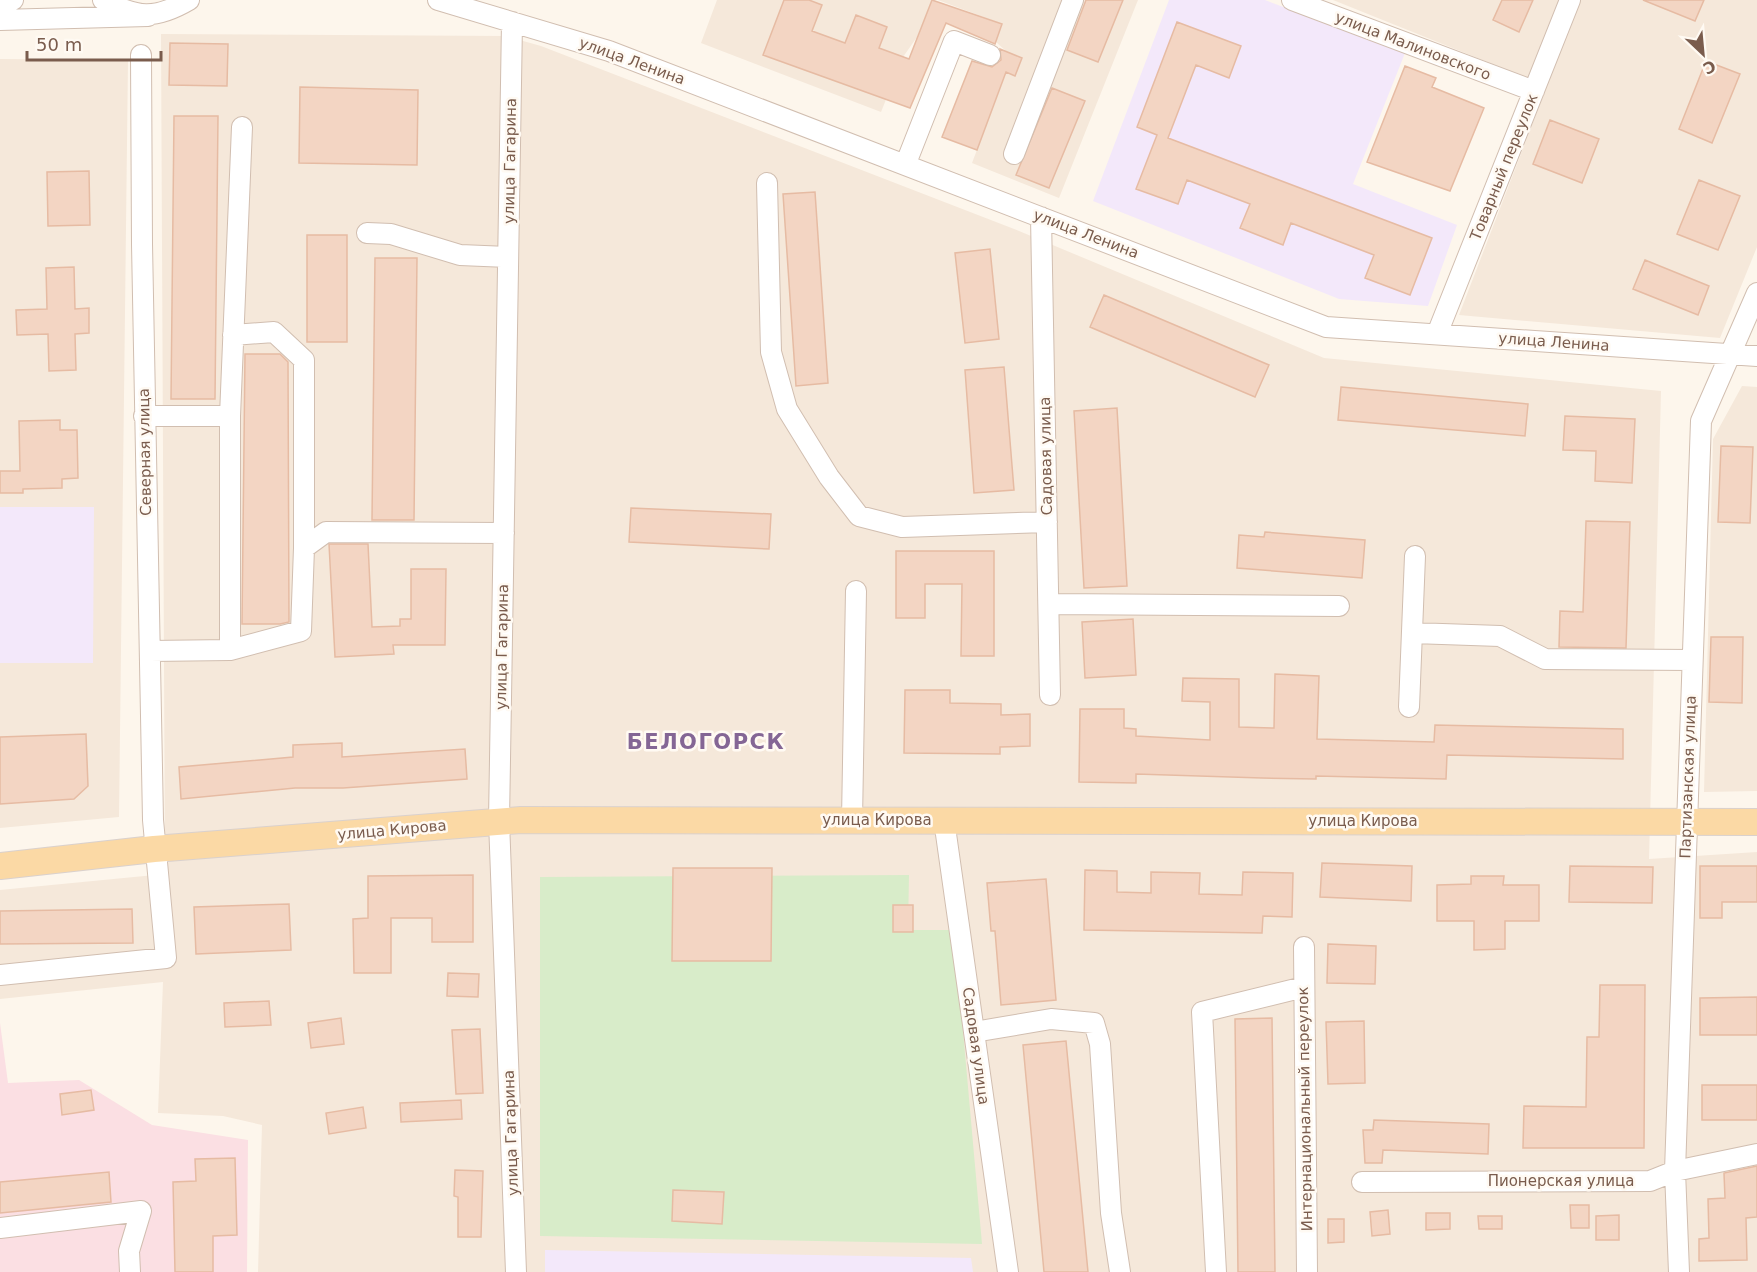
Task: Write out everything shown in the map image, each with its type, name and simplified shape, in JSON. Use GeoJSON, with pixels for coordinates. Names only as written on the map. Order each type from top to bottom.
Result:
{"type":"FeatureCollection","features":[{"type":"Feature","properties":{"kind":"main road","name":"улица Кирова"},"geometry":{"type":"LineString","coordinates":[[0,866],[154,849],[499,821],[944,820],[1686,824],[1757,822]]}},
{"type":"Feature","properties":{"kind":"street"},"geometry":{"type":"LineString","coordinates":[[0,5],[13,0]]}},
{"type":"Feature","properties":{"kind":"street"},"geometry":{"type":"LineString","coordinates":[[103,0],[134,14],[148,16]]}},
{"type":"Feature","properties":{"kind":"street"},"geometry":{"type":"LineString","coordinates":[[0,20],[148,16],[189,0]]}},
{"type":"Feature","properties":{"kind":"street","name":"улица Ленина"},"geometry":{"type":"LineString","coordinates":[[438,0],[492,14],[609,51],[1326,327],[1757,356]]}},
{"type":"Feature","properties":{"kind":"street"},"geometry":{"type":"LineString","coordinates":[[458,0],[492,14]]}},
{"type":"Feature","properties":{"kind":"street"},"geometry":{"type":"LineString","coordinates":[[1014,154],[1073,0]]}},
{"type":"Feature","properties":{"kind":"street","name":"улица Малиновского"},"geometry":{"type":"LineString","coordinates":[[1292,0],[1534,91]]}},
{"type":"Feature","properties":{"kind":"street","name":"Товарный переулок"},"geometry":{"type":"LineString","coordinates":[[1437,334],[1570,0]]}},
{"type":"Feature","properties":{"kind":"street","name":"улица Гагарина"},"geometry":{"type":"LineString","coordinates":[[512,22],[499,821],[516,1272]]}},
{"type":"Feature","properties":{"kind":"street"},"geometry":{"type":"LineString","coordinates":[[906,164],[954,41],[990,55]]}},
{"type":"Feature","properties":{"kind":"street","name":"Северная улица"},"geometry":{"type":"LineString","coordinates":[[0,975],[166,958],[154,849],[144,416],[141,55]]}},
{"type":"Feature","properties":{"kind":"street"},"geometry":{"type":"LineString","coordinates":[[230,650],[230,416],[242,127]]}},
{"type":"Feature","properties":{"kind":"street"},"geometry":{"type":"LineString","coordinates":[[767,183],[771,352],[787,409],[829,477],[859,516],[903,527],[1047,522]]}},
{"type":"Feature","properties":{"kind":"street","name":"Садовая улица"},"geometry":{"type":"LineString","coordinates":[[1041,217],[1050,695]]}},
{"type":"Feature","properties":{"kind":"street"},"geometry":{"type":"LineString","coordinates":[[367,233],[391,234],[460,255],[508,257]]}},
{"type":"Feature","properties":{"kind":"street","name":"Партизанская улица"},"geometry":{"type":"LineString","coordinates":[[1679,1272],[1675,1172],[1701,421],[1757,293]]}},
{"type":"Feature","properties":{"kind":"street"},"geometry":{"type":"LineString","coordinates":[[150,651],[230,650],[301,631],[304,548],[304,360],[274,332],[232,335]]}},
{"type":"Feature","properties":{"kind":"street"},"geometry":{"type":"LineString","coordinates":[[144,416],[230,416]]}},
{"type":"Feature","properties":{"kind":"street"},"geometry":{"type":"LineString","coordinates":[[304,548],[326,532],[504,533]]}},
{"type":"Feature","properties":{"kind":"street"},"geometry":{"type":"LineString","coordinates":[[1409,707],[1415,556]]}},
{"type":"Feature","properties":{"kind":"street"},"geometry":{"type":"LineString","coordinates":[[852,820],[856,591]]}},
{"type":"Feature","properties":{"kind":"street"},"geometry":{"type":"LineString","coordinates":[[1049,604],[1339,606]]}},
{"type":"Feature","properties":{"kind":"street"},"geometry":{"type":"LineString","coordinates":[[1413,633],[1500,636],[1545,659],[1692,660]]}},
{"type":"Feature","properties":{"kind":"street","name":"Садовая улица"},"geometry":{"type":"LineString","coordinates":[[944,820],[1008,1272]]}},
{"type":"Feature","properties":{"kind":"street","name":"Интернациональный переулок"},"geometry":{"type":"LineString","coordinates":[[1304,947],[1307,1272]]}},
{"type":"Feature","properties":{"kind":"street"},"geometry":{"type":"LineString","coordinates":[[1216,1272],[1202,1012],[1304,987]]}},
{"type":"Feature","properties":{"kind":"street"},"geometry":{"type":"LineString","coordinates":[[974,1032],[1051,1019],[1094,1023],[1100,1044],[1111,1212],[1120,1272]]}},
{"type":"Feature","properties":{"kind":"street","name":"Пионерская улица"},"geometry":{"type":"LineString","coordinates":[[1362,1182],[1650,1181],[1675,1172],[1757,1154]]}},
{"type":"Feature","properties":{"kind":"street"},"geometry":{"type":"LineString","coordinates":[[0,1228],[141,1211],[129,1251],[130,1272]]}},
{"type":"Feature","properties":{"kind":"shaded area"},"geometry":{"type":"Polygon","coordinates":[[[717,0],[932,0],[917,37],[903,57],[881,112],[701,43],[717,0]]]}},
{"type":"Feature","properties":{"kind":"shaded area"},"geometry":{"type":"Polygon","coordinates":[[[938,0],[1138,0],[1059,198],[972,163],[1006,73],[1015,75],[1022,58],[1007,52],[996,42],[1002,24],[938,0]]]}},
{"type":"Feature","properties":{"kind":"shaded area"},"geometry":{"type":"Polygon","coordinates":[[[1169,0],[1265,0],[1405,53],[1353,184],[1457,225],[1428,306],[1339,299],[1093,201],[1169,0]]]}},
{"type":"Feature","properties":{"kind":"shaded area"},"geometry":{"type":"Polygon","coordinates":[[[1333,0],[1757,0],[1757,247],[1720,338],[1459,315],[1547,86],[1333,0]]]}},
{"type":"Feature","properties":{"kind":"shaded area"},"geometry":{"type":"Polygon","coordinates":[[[161,34],[505,36],[541,46],[1019,231],[1324,358],[1661,391],[1649,859],[1757,852],[1757,1272],[258,1272],[262,1125],[223,1116],[158,1113],[163,982],[0,999],[0,890],[165,874],[161,34]]]}},
{"type":"Feature","properties":{"kind":"shaded area"},"geometry":{"type":"Polygon","coordinates":[[[0,59],[128,60],[119,817],[0,828],[0,59]]]}},
{"type":"Feature","properties":{"kind":"shaded area"},"geometry":{"type":"Polygon","coordinates":[[[1742,386],[1757,387],[1757,791],[1704,792],[1713,439],[1742,386]]]}},
{"type":"Feature","properties":{"kind":"shaded area"},"geometry":{"type":"Polygon","coordinates":[[[0,507],[94,507],[93,663],[0,663],[0,507]]]}},
{"type":"Feature","properties":{"kind":"shaded area"},"geometry":{"type":"Polygon","coordinates":[[[0,1023],[8,1083],[79,1080],[152,1125],[248,1140],[247,1272],[0,1272],[0,1023]]]}},
{"type":"Feature","properties":{"kind":"shaded area"},"geometry":{"type":"Polygon","coordinates":[[[545,1250],[971,1258],[973,1272],[545,1272],[545,1250]]]}},
{"type":"Feature","properties":{"kind":"green space"},"geometry":{"type":"Polygon","coordinates":[[[909,875],[908,930],[954,930],[982,1244],[540,1236],[540,877],[909,875]]]}},
{"type":"Feature","properties":{"kind":"building"},"geometry":{"type":"Polygon","coordinates":[[[784,0],[809,0],[822,5],[812,31],[845,43],[856,15],[887,27],[879,48],[909,59],[932,0],[1002,24],[995,44],[946,23],[910,108],[763,55],[784,0]]]}},
{"type":"Feature","properties":{"kind":"building"},"geometry":{"type":"Polygon","coordinates":[[[1086,0],[1123,0],[1098,62],[1067,50],[1086,0]]]}},
{"type":"Feature","properties":{"kind":"building"},"geometry":{"type":"Polygon","coordinates":[[[1502,0],[1533,0],[1519,32],[1493,20],[1502,0]]]}},
{"type":"Feature","properties":{"kind":"building"},"geometry":{"type":"Polygon","coordinates":[[[1643,0],[1704,0],[1695,21],[1643,0]]]}},
{"type":"Feature","properties":{"kind":"building"},"geometry":{"type":"Polygon","coordinates":[[[1177,22],[1241,46],[1229,78],[1196,65],[1168,138],[1432,238],[1410,295],[1365,278],[1374,255],[1291,223],[1283,245],[1240,228],[1250,204],[1187,180],[1178,204],[1136,189],[1157,135],[1137,127],[1177,22]]]}},
{"type":"Feature","properties":{"kind":"building"},"geometry":{"type":"Polygon","coordinates":[[[170,43],[228,44],[227,86],[169,85],[170,43]]]}},
{"type":"Feature","properties":{"kind":"building"},"geometry":{"type":"Polygon","coordinates":[[[1000,49],[1022,58],[1015,76],[1006,72],[977,150],[942,137],[972,61],[992,67],[1001,60],[1000,49]]]}},
{"type":"Feature","properties":{"kind":"building"},"geometry":{"type":"Polygon","coordinates":[[[1706,61],[1740,74],[1712,143],[1679,129],[1706,61]]]}},
{"type":"Feature","properties":{"kind":"building"},"geometry":{"type":"Polygon","coordinates":[[[1405,66],[1436,78],[1432,87],[1484,108],[1450,191],[1367,162],[1405,66]]]}},
{"type":"Feature","properties":{"kind":"building"},"geometry":{"type":"Polygon","coordinates":[[[300,87],[418,90],[417,165],[299,163],[300,87]]]}},
{"type":"Feature","properties":{"kind":"building"},"geometry":{"type":"Polygon","coordinates":[[[1052,88],[1085,101],[1049,188],[1016,175],[1052,88]]]}},
{"type":"Feature","properties":{"kind":"building"},"geometry":{"type":"Polygon","coordinates":[[[174,116],[218,116],[215,399],[171,399],[174,116]]]}},
{"type":"Feature","properties":{"kind":"building"},"geometry":{"type":"Polygon","coordinates":[[[1550,120],[1599,139],[1582,183],[1533,164],[1550,120]]]}},
{"type":"Feature","properties":{"kind":"building"},"geometry":{"type":"Polygon","coordinates":[[[89,171],[90,225],[48,226],[47,172],[89,171]]]}},
{"type":"Feature","properties":{"kind":"building"},"geometry":{"type":"Polygon","coordinates":[[[1699,180],[1740,196],[1718,250],[1677,234],[1699,180]]]}},
{"type":"Feature","properties":{"kind":"building"},"geometry":{"type":"Polygon","coordinates":[[[815,192],[828,383],[796,386],[783,194],[815,192]]]}},
{"type":"Feature","properties":{"kind":"building"},"geometry":{"type":"Polygon","coordinates":[[[307,235],[347,235],[347,342],[307,342],[307,235]]]}},
{"type":"Feature","properties":{"kind":"building"},"geometry":{"type":"Polygon","coordinates":[[[990,249],[999,339],[965,343],[955,253],[990,249]]]}},
{"type":"Feature","properties":{"kind":"building"},"geometry":{"type":"Polygon","coordinates":[[[375,258],[417,258],[414,520],[372,520],[375,258]]]}},
{"type":"Feature","properties":{"kind":"building"},"geometry":{"type":"Polygon","coordinates":[[[1645,260],[1709,286],[1698,315],[1633,289],[1645,260]]]}},
{"type":"Feature","properties":{"kind":"building"},"geometry":{"type":"Polygon","coordinates":[[[74,267],[75,309],[89,308],[89,333],[75,334],[76,370],[49,371],[48,334],[17,335],[16,310],[47,309],[46,268],[74,267]]]}},
{"type":"Feature","properties":{"kind":"building"},"geometry":{"type":"Polygon","coordinates":[[[1104,295],[1269,365],[1255,397],[1090,327],[1104,295]]]}},
{"type":"Feature","properties":{"kind":"building"},"geometry":{"type":"Polygon","coordinates":[[[245,354],[280,354],[288,362],[289,622],[280,624],[242,624],[245,354]]]}},
{"type":"Feature","properties":{"kind":"building"},"geometry":{"type":"Polygon","coordinates":[[[1004,367],[1014,490],[974,493],[965,370],[1004,367]]]}},
{"type":"Feature","properties":{"kind":"building"},"geometry":{"type":"Polygon","coordinates":[[[1341,387],[1528,404],[1525,436],[1338,420],[1341,387]]]}},
{"type":"Feature","properties":{"kind":"building"},"geometry":{"type":"Polygon","coordinates":[[[1117,408],[1127,586],[1084,588],[1074,411],[1117,408]]]}},
{"type":"Feature","properties":{"kind":"building"},"geometry":{"type":"Polygon","coordinates":[[[1565,416],[1635,419],[1632,483],[1595,481],[1596,451],[1563,450],[1565,416]]]}},
{"type":"Feature","properties":{"kind":"building"},"geometry":{"type":"Polygon","coordinates":[[[60,420],[60,430],[77,430],[78,478],[62,479],[62,488],[23,489],[23,493],[0,493],[0,471],[20,471],[19,421],[60,420]]]}},
{"type":"Feature","properties":{"kind":"building"},"geometry":{"type":"Polygon","coordinates":[[[1721,446],[1753,447],[1750,523],[1718,522],[1721,446]]]}},
{"type":"Feature","properties":{"kind":"building"},"geometry":{"type":"Polygon","coordinates":[[[631,508],[771,514],[769,549],[629,542],[631,508]]]}},
{"type":"Feature","properties":{"kind":"building"},"geometry":{"type":"Polygon","coordinates":[[[1586,521],[1630,522],[1626,648],[1559,647],[1560,611],[1583,612],[1586,521]]]}},
{"type":"Feature","properties":{"kind":"building"},"geometry":{"type":"Polygon","coordinates":[[[1265,532],[1365,540],[1362,578],[1237,568],[1239,535],[1264,537],[1265,532]]]}},
{"type":"Feature","properties":{"kind":"building"},"geometry":{"type":"Polygon","coordinates":[[[329,544],[368,544],[372,627],[400,626],[400,619],[411,619],[411,569],[446,569],[445,645],[393,645],[394,654],[335,657],[329,544]]]}},
{"type":"Feature","properties":{"kind":"building"},"geometry":{"type":"Polygon","coordinates":[[[896,551],[994,551],[994,656],[961,656],[962,584],[925,584],[925,618],[896,618],[896,551]]]}},
{"type":"Feature","properties":{"kind":"building"},"geometry":{"type":"Polygon","coordinates":[[[1133,619],[1136,675],[1085,678],[1082,622],[1133,619]]]}},
{"type":"Feature","properties":{"kind":"building"},"geometry":{"type":"Polygon","coordinates":[[[1711,637],[1743,637],[1742,703],[1709,702],[1711,637]]]}},
{"type":"Feature","properties":{"kind":"building"},"geometry":{"type":"Polygon","coordinates":[[[1275,674],[1319,676],[1317,739],[1434,742],[1435,725],[1623,729],[1623,759],[1447,755],[1446,779],[1316,776],[1316,779],[1136,774],[1136,783],[1079,782],[1080,709],[1124,709],[1124,728],[1136,729],[1136,736],[1210,740],[1210,702],[1182,701],[1183,678],[1239,679],[1239,727],[1274,728],[1275,674]]]}},
{"type":"Feature","properties":{"kind":"building"},"geometry":{"type":"Polygon","coordinates":[[[905,690],[950,690],[950,703],[1001,704],[1001,715],[1030,714],[1030,746],[1000,747],[1000,754],[904,753],[905,690]]]}},
{"type":"Feature","properties":{"kind":"building"},"geometry":{"type":"Polygon","coordinates":[[[86,734],[88,786],[74,799],[0,804],[0,737],[86,734]]]}},
{"type":"Feature","properties":{"kind":"building"},"geometry":{"type":"Polygon","coordinates":[[[342,743],[342,757],[465,749],[467,779],[343,788],[295,788],[181,799],[179,767],[293,757],[293,745],[342,743]]]}},
{"type":"Feature","properties":{"kind":"building"},"geometry":{"type":"Polygon","coordinates":[[[1322,863],[1412,866],[1411,901],[1320,897],[1322,863]]]}},
{"type":"Feature","properties":{"kind":"building"},"geometry":{"type":"Polygon","coordinates":[[[1570,866],[1653,867],[1652,903],[1569,902],[1570,866]]]}},
{"type":"Feature","properties":{"kind":"building"},"geometry":{"type":"Polygon","coordinates":[[[1700,866],[1757,866],[1757,902],[1722,902],[1722,918],[1700,918],[1700,866]]]}},
{"type":"Feature","properties":{"kind":"building"},"geometry":{"type":"Polygon","coordinates":[[[673,868],[772,868],[771,961],[672,961],[673,868]]]}},
{"type":"Feature","properties":{"kind":"building"},"geometry":{"type":"Polygon","coordinates":[[[1085,870],[1117,871],[1117,892],[1151,893],[1151,872],[1200,873],[1199,894],[1242,895],[1243,872],[1293,873],[1292,917],[1263,916],[1262,933],[1084,930],[1085,870]]]}},
{"type":"Feature","properties":{"kind":"building"},"geometry":{"type":"Polygon","coordinates":[[[473,875],[473,942],[432,942],[432,918],[391,918],[391,973],[354,973],[353,919],[368,918],[368,876],[473,875]]]}},
{"type":"Feature","properties":{"kind":"building"},"geometry":{"type":"Polygon","coordinates":[[[1471,876],[1504,876],[1503,885],[1539,885],[1539,921],[1505,921],[1505,949],[1474,950],[1474,921],[1437,921],[1437,885],[1471,884],[1471,876]]]}},
{"type":"Feature","properties":{"kind":"building"},"geometry":{"type":"Polygon","coordinates":[[[1046,879],[1056,1000],[1001,1005],[995,931],[991,931],[987,883],[1046,879]]]}},
{"type":"Feature","properties":{"kind":"building"},"geometry":{"type":"Polygon","coordinates":[[[289,904],[291,950],[196,954],[194,907],[289,904]]]}},
{"type":"Feature","properties":{"kind":"building"},"geometry":{"type":"Polygon","coordinates":[[[893,905],[913,905],[913,932],[893,932],[893,905]]]}},
{"type":"Feature","properties":{"kind":"building"},"geometry":{"type":"Polygon","coordinates":[[[132,909],[133,943],[0,944],[0,911],[132,909]]]}},
{"type":"Feature","properties":{"kind":"building"},"geometry":{"type":"Polygon","coordinates":[[[1328,944],[1376,946],[1375,984],[1327,983],[1328,944]]]}},
{"type":"Feature","properties":{"kind":"building"},"geometry":{"type":"Polygon","coordinates":[[[448,973],[479,974],[478,997],[447,996],[448,973]]]}},
{"type":"Feature","properties":{"kind":"building"},"geometry":{"type":"Polygon","coordinates":[[[1600,985],[1645,985],[1644,1148],[1523,1148],[1524,1106],[1586,1107],[1587,1037],[1599,1037],[1600,985]]]}},
{"type":"Feature","properties":{"kind":"building"},"geometry":{"type":"Polygon","coordinates":[[[1757,997],[1757,1035],[1700,1035],[1700,998],[1757,997]]]}},
{"type":"Feature","properties":{"kind":"building"},"geometry":{"type":"Polygon","coordinates":[[[269,1001],[271,1025],[225,1027],[224,1003],[269,1001]]]}},
{"type":"Feature","properties":{"kind":"building"},"geometry":{"type":"Polygon","coordinates":[[[341,1018],[344,1044],[311,1048],[308,1023],[341,1018]]]}},
{"type":"Feature","properties":{"kind":"building"},"geometry":{"type":"Polygon","coordinates":[[[1272,1018],[1275,1272],[1238,1272],[1235,1019],[1272,1018]]]}},
{"type":"Feature","properties":{"kind":"building"},"geometry":{"type":"Polygon","coordinates":[[[1364,1021],[1365,1083],[1328,1084],[1326,1022],[1364,1021]]]}},
{"type":"Feature","properties":{"kind":"building"},"geometry":{"type":"Polygon","coordinates":[[[480,1029],[483,1093],[456,1094],[452,1030],[480,1029]]]}},
{"type":"Feature","properties":{"kind":"building"},"geometry":{"type":"Polygon","coordinates":[[[1066,1041],[1088,1272],[1044,1272],[1023,1045],[1066,1041]]]}},
{"type":"Feature","properties":{"kind":"building"},"geometry":{"type":"Polygon","coordinates":[[[1702,1085],[1757,1085],[1757,1120],[1702,1120],[1702,1085]]]}},
{"type":"Feature","properties":{"kind":"building"},"geometry":{"type":"Polygon","coordinates":[[[91,1090],[94,1110],[62,1115],[60,1094],[91,1090]]]}},
{"type":"Feature","properties":{"kind":"building"},"geometry":{"type":"Polygon","coordinates":[[[461,1100],[462,1119],[401,1122],[400,1103],[461,1100]]]}},
{"type":"Feature","properties":{"kind":"building"},"geometry":{"type":"Polygon","coordinates":[[[363,1107],[366,1128],[329,1134],[326,1113],[363,1107]]]}},
{"type":"Feature","properties":{"kind":"building"},"geometry":{"type":"Polygon","coordinates":[[[1374,1120],[1489,1124],[1488,1154],[1383,1150],[1382,1163],[1365,1163],[1363,1130],[1373,1130],[1374,1120]]]}},
{"type":"Feature","properties":{"kind":"building"},"geometry":{"type":"Polygon","coordinates":[[[235,1158],[237,1235],[213,1236],[213,1272],[175,1272],[173,1182],[196,1181],[195,1159],[235,1158]]]}},
{"type":"Feature","properties":{"kind":"building"},"geometry":{"type":"Polygon","coordinates":[[[1757,1166],[1757,1217],[1746,1218],[1747,1260],[1699,1261],[1699,1239],[1709,1238],[1708,1199],[1725,1198],[1724,1173],[1757,1166]]]}},
{"type":"Feature","properties":{"kind":"building"},"geometry":{"type":"Polygon","coordinates":[[[455,1170],[483,1171],[481,1237],[458,1237],[458,1197],[454,1196],[455,1170]]]}},
{"type":"Feature","properties":{"kind":"building"},"geometry":{"type":"Polygon","coordinates":[[[109,1172],[111,1202],[0,1213],[0,1182],[109,1172]]]}},
{"type":"Feature","properties":{"kind":"building"},"geometry":{"type":"Polygon","coordinates":[[[673,1190],[724,1192],[722,1224],[672,1221],[673,1190]]]}},
{"type":"Feature","properties":{"kind":"building"},"geometry":{"type":"Polygon","coordinates":[[[1570,1205],[1589,1205],[1589,1228],[1571,1228],[1570,1205]]]}},
{"type":"Feature","properties":{"kind":"building"},"geometry":{"type":"Polygon","coordinates":[[[1388,1210],[1390,1234],[1372,1236],[1370,1212],[1388,1210]]]}},
{"type":"Feature","properties":{"kind":"building"},"geometry":{"type":"Polygon","coordinates":[[[1426,1213],[1450,1213],[1450,1229],[1426,1230],[1426,1213]]]}},
{"type":"Feature","properties":{"kind":"building"},"geometry":{"type":"Polygon","coordinates":[[[1619,1215],[1619,1240],[1596,1240],[1596,1216],[1619,1215]]]}},
{"type":"Feature","properties":{"kind":"building"},"geometry":{"type":"Polygon","coordinates":[[[1478,1216],[1502,1216],[1502,1229],[1479,1229],[1478,1216]]]}},
{"type":"Feature","properties":{"kind":"building"},"geometry":{"type":"Polygon","coordinates":[[[1328,1219],[1344,1219],[1344,1242],[1328,1243],[1328,1219]]]}},
{"type":"Feature","properties":{"kind":"district","name":"БЕЛОГОРСК"},"geometry":{"type":"Point","coordinates":[706,742]}}]}
